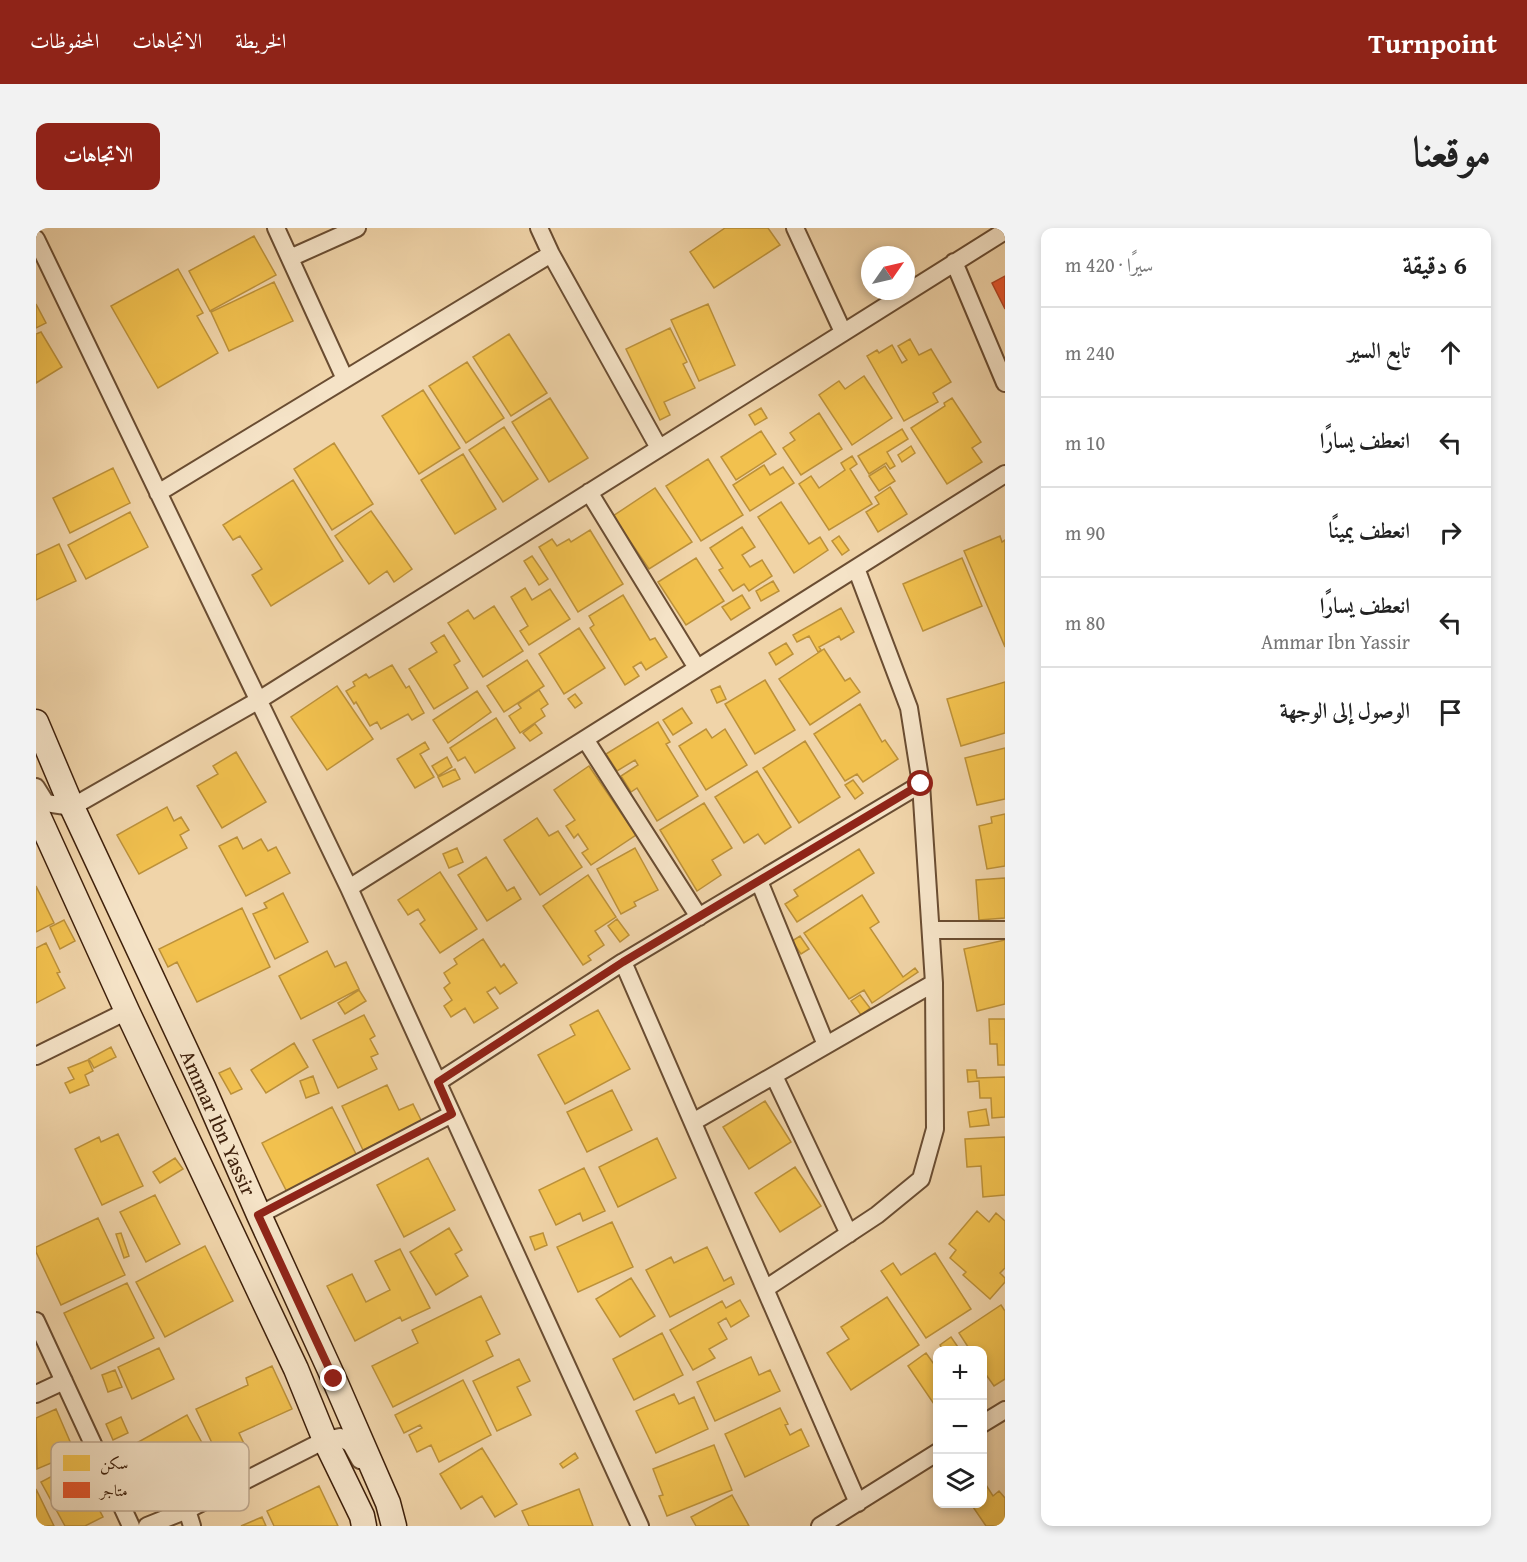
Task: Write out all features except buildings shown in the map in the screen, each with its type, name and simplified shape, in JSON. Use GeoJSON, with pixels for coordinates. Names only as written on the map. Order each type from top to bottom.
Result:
{"type":"FeatureCollection","features":[{"type":"Feature","properties":{"kind":"street"},"geometry":{"type":"LineString","coordinates":[[276,228],[345,380]]}},
{"type":"Feature","properties":{"kind":"street"},"geometry":{"type":"LineString","coordinates":[[290,258],[357,228]]}},
{"type":"Feature","properties":{"kind":"street"},"geometry":{"type":"LineString","coordinates":[[539,228],[551,255],[659,448]]}},
{"type":"Feature","properties":{"kind":"street"},"geometry":{"type":"LineString","coordinates":[[795,228],[843,332]]}},
{"type":"Feature","properties":{"kind":"street"},"geometry":{"type":"LineString","coordinates":[[36,787],[46,803],[72,807],[259,700],[1005,231]]}},
{"type":"Feature","properties":{"kind":"street"},"geometry":{"type":"LineString","coordinates":[[36,239],[349,888],[640,1526]]}},
{"type":"Feature","properties":{"kind":"street"},"geometry":{"type":"LineString","coordinates":[[158,493],[551,255]]}},
{"type":"Feature","properties":{"kind":"street"},"geometry":{"type":"LineString","coordinates":[[954,262],[1005,383]]}},
{"type":"Feature","properties":{"kind":"street"},"geometry":{"type":"LineString","coordinates":[[349,888],[1005,474]]}},
{"type":"Feature","properties":{"kind":"street"},"geometry":{"type":"LineString","coordinates":[[589,492],[698,668]]}},
{"type":"Feature","properties":{"kind":"street"},"geometry":{"type":"LineString","coordinates":[[765,1289],[877,1215],[921,1179],[936,1129],[934,983],[921,784],[909,708],[856,568]]}},
{"type":"Feature","properties":{"kind":"street","name":"Ammar Ibn Yassir"},"geometry":{"type":"LineString","coordinates":[[36,722],[72,807],[203,1087],[258,1215],[334,1379],[388,1503],[393,1522]]}},
{"type":"Feature","properties":{"kind":"street"},"geometry":{"type":"LineString","coordinates":[[585,739],[699,917]]}},
{"type":"Feature","properties":{"kind":"street"},"geometry":{"type":"LineString","coordinates":[[438,1082],[623,962],[921,784]]}},
{"type":"Feature","properties":{"kind":"street","name":"Ammar Ibn Yassir"},"geometry":{"type":"LineString","coordinates":[[36,811],[127,1011],[296,1369],[325,1440],[362,1516],[364,1526]]}},
{"type":"Feature","properties":{"kind":"street"},"geometry":{"type":"LineString","coordinates":[[759,881],[826,1045]]}},
{"type":"Feature","properties":{"kind":"street"},"geometry":{"type":"LineString","coordinates":[[931,930],[1005,930]]}},
{"type":"Feature","properties":{"kind":"street"},"geometry":{"type":"LineString","coordinates":[[623,962],[858,1503]]}},
{"type":"Feature","properties":{"kind":"street"},"geometry":{"type":"LineString","coordinates":[[693,1122],[934,983]]}},
{"type":"Feature","properties":{"kind":"street"},"geometry":{"type":"LineString","coordinates":[[36,1056],[127,1011]]}},
{"type":"Feature","properties":{"kind":"street"},"geometry":{"type":"LineString","coordinates":[[774,1076],[849,1233]]}},
{"type":"Feature","properties":{"kind":"street"},"geometry":{"type":"LineString","coordinates":[[258,1215],[452,1114]]}},
{"type":"Feature","properties":{"kind":"street"},"geometry":{"type":"LineString","coordinates":[[36,1321],[92,1442]]}},
{"type":"Feature","properties":{"kind":"street"},"geometry":{"type":"LineString","coordinates":[[36,1394],[64,1381]]}},
{"type":"Feature","properties":{"kind":"street"},"geometry":{"type":"LineString","coordinates":[[987,1421],[1005,1410]]}},
{"type":"Feature","properties":{"kind":"street"},"geometry":{"type":"LineString","coordinates":[[249,1484],[325,1440],[340,1437],[351,1444],[393,1522]]}},
{"type":"Feature","properties":{"kind":"street"},"geometry":{"type":"LineString","coordinates":[[820,1526],[935,1454]]}},
{"type":"Feature","properties":{"kind":"street"},"geometry":{"type":"LineString","coordinates":[[124,1511],[131,1526]]}},
{"type":"Feature","properties":{"kind":"street"},"geometry":{"type":"LineString","coordinates":[[147,1526],[190,1518]]}},
{"type":"Feature","properties":{"kind":"route"},"geometry":{"type":"LineString","coordinates":[[334,1379],[258,1215],[452,1114],[438,1082],[623,962],[921,784]]}}]}
